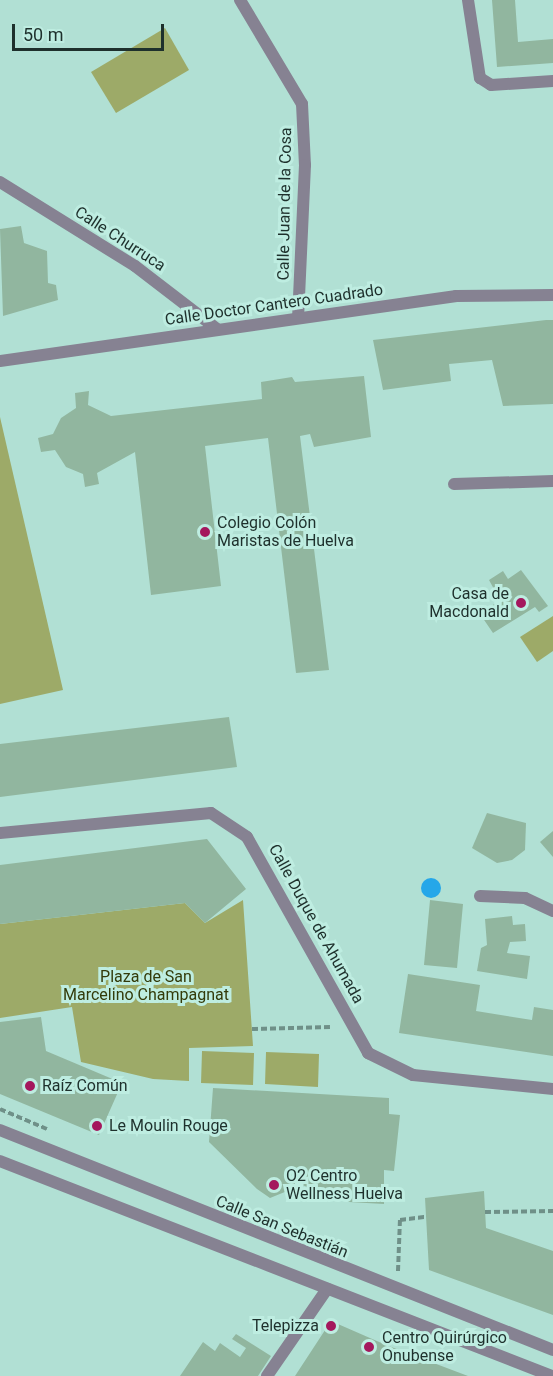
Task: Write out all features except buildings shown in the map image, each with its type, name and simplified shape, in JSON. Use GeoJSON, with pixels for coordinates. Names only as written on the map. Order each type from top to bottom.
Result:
{"type":"FeatureCollection","features":[{"type":"Feature","properties":{"kind":"street","name":"Calle Juan de la Cosa"},"geometry":{"type":"LineString","coordinates":[[240,0],[302,104],[305,165],[298,318]]}},
{"type":"Feature","properties":{"kind":"street"},"geometry":{"type":"LineString","coordinates":[[468,0],[480,78],[491,85],[553,81]]}},
{"type":"Feature","properties":{"kind":"street","name":"Calle Churruca"},"geometry":{"type":"LineString","coordinates":[[0,182],[135,266],[217,329]]}},
{"type":"Feature","properties":{"kind":"street","name":"Calle Doctor Cantero Cuadrado"},"geometry":{"type":"LineString","coordinates":[[0,362],[456,296],[553,295]]}},
{"type":"Feature","properties":{"kind":"street"},"geometry":{"type":"LineString","coordinates":[[454,484],[553,481]]}},
{"type":"Feature","properties":{"kind":"street","name":"Calle Duque de Ahumada"},"geometry":{"type":"LineString","coordinates":[[0,833],[211,813],[247,837],[368,1053],[413,1075],[553,1089]]}},
{"type":"Feature","properties":{"kind":"street"},"geometry":{"type":"LineString","coordinates":[[480,896],[525,898],[553,911]]}},
{"type":"Feature","properties":{"kind":"street","name":"Calle San Sebastián"},"geometry":{"type":"LineString","coordinates":[[0,1130],[553,1350]]}},
{"type":"Feature","properties":{"kind":"street"},"geometry":{"type":"LineString","coordinates":[[0,1161],[552,1376]]}},
{"type":"Feature","properties":{"kind":"street"},"geometry":{"type":"LineString","coordinates":[[267,1376],[327,1289]]}},
{"type":"Feature","properties":{"kind":"path"},"geometry":{"type":"LineString","coordinates":[[252,1029],[330,1027]]}},
{"type":"Feature","properties":{"kind":"path"},"geometry":{"type":"LineString","coordinates":[[485,1212],[553,1211]]}},
{"type":"Feature","properties":{"kind":"path"},"geometry":{"type":"LineString","coordinates":[[398,1271],[400,1220],[426,1217]]}},
{"type":"Feature","properties":{"kind":"green space"},"geometry":{"type":"Polygon","coordinates":[[[165,28],[189,70],[116,113],[91,72],[165,28]]]}},
{"type":"Feature","properties":{"kind":"green space"},"geometry":{"type":"Polygon","coordinates":[[[0,417],[63,690],[0,704],[0,417]]]}},
{"type":"Feature","properties":{"kind":"green space"},"geometry":{"type":"Polygon","coordinates":[[[553,616],[553,651],[537,662],[520,637],[553,616]]]}},
{"type":"Feature","properties":{"kind":"green space","name":"Plaza de San Marcelino Champagnat"},"geometry":{"type":"Polygon","coordinates":[[[243,900],[253,1046],[189,1048],[189,1081],[153,1079],[81,1062],[72,1007],[0,1018],[0,924],[185,903],[205,923],[243,900]]]}},
{"type":"Feature","properties":{"kind":"green space"},"geometry":{"type":"Polygon","coordinates":[[[202,1051],[254,1053],[253,1085],[201,1083],[202,1051]]]}},
{"type":"Feature","properties":{"kind":"green space"},"geometry":{"type":"Polygon","coordinates":[[[266,1052],[319,1054],[318,1087],[265,1084],[266,1052]]]}},
{"type":"Feature","properties":{"kind":"water"},"geometry":{"type":"Polygon","coordinates":[[[431,878],[438,881],[441,888],[438,895],[431,898],[424,895],[421,888],[424,881],[431,878]]]}},
{"type":"Feature","properties":{"kind":"place","name":"Colegio Colón Maristas de Huelva"},"geometry":{"type":"Point","coordinates":[205,532]}},
{"type":"Feature","properties":{"kind":"place","name":"Casa de Macdonald"},"geometry":{"type":"Point","coordinates":[521,603]}},
{"type":"Feature","properties":{"kind":"place","name":"Raíz Común"},"geometry":{"type":"Point","coordinates":[30,1086]}},
{"type":"Feature","properties":{"kind":"place","name":"Le Moulin Rouge"},"geometry":{"type":"Point","coordinates":[97,1126]}},
{"type":"Feature","properties":{"kind":"place","name":"O2 Centro Wellness Huelva"},"geometry":{"type":"Point","coordinates":[274,1185]}},
{"type":"Feature","properties":{"kind":"place","name":"Telepizza"},"geometry":{"type":"Point","coordinates":[331,1326]}},
{"type":"Feature","properties":{"kind":"place","name":"Centro Quirúrgico Onubense"},"geometry":{"type":"Point","coordinates":[369,1347]}}]}
